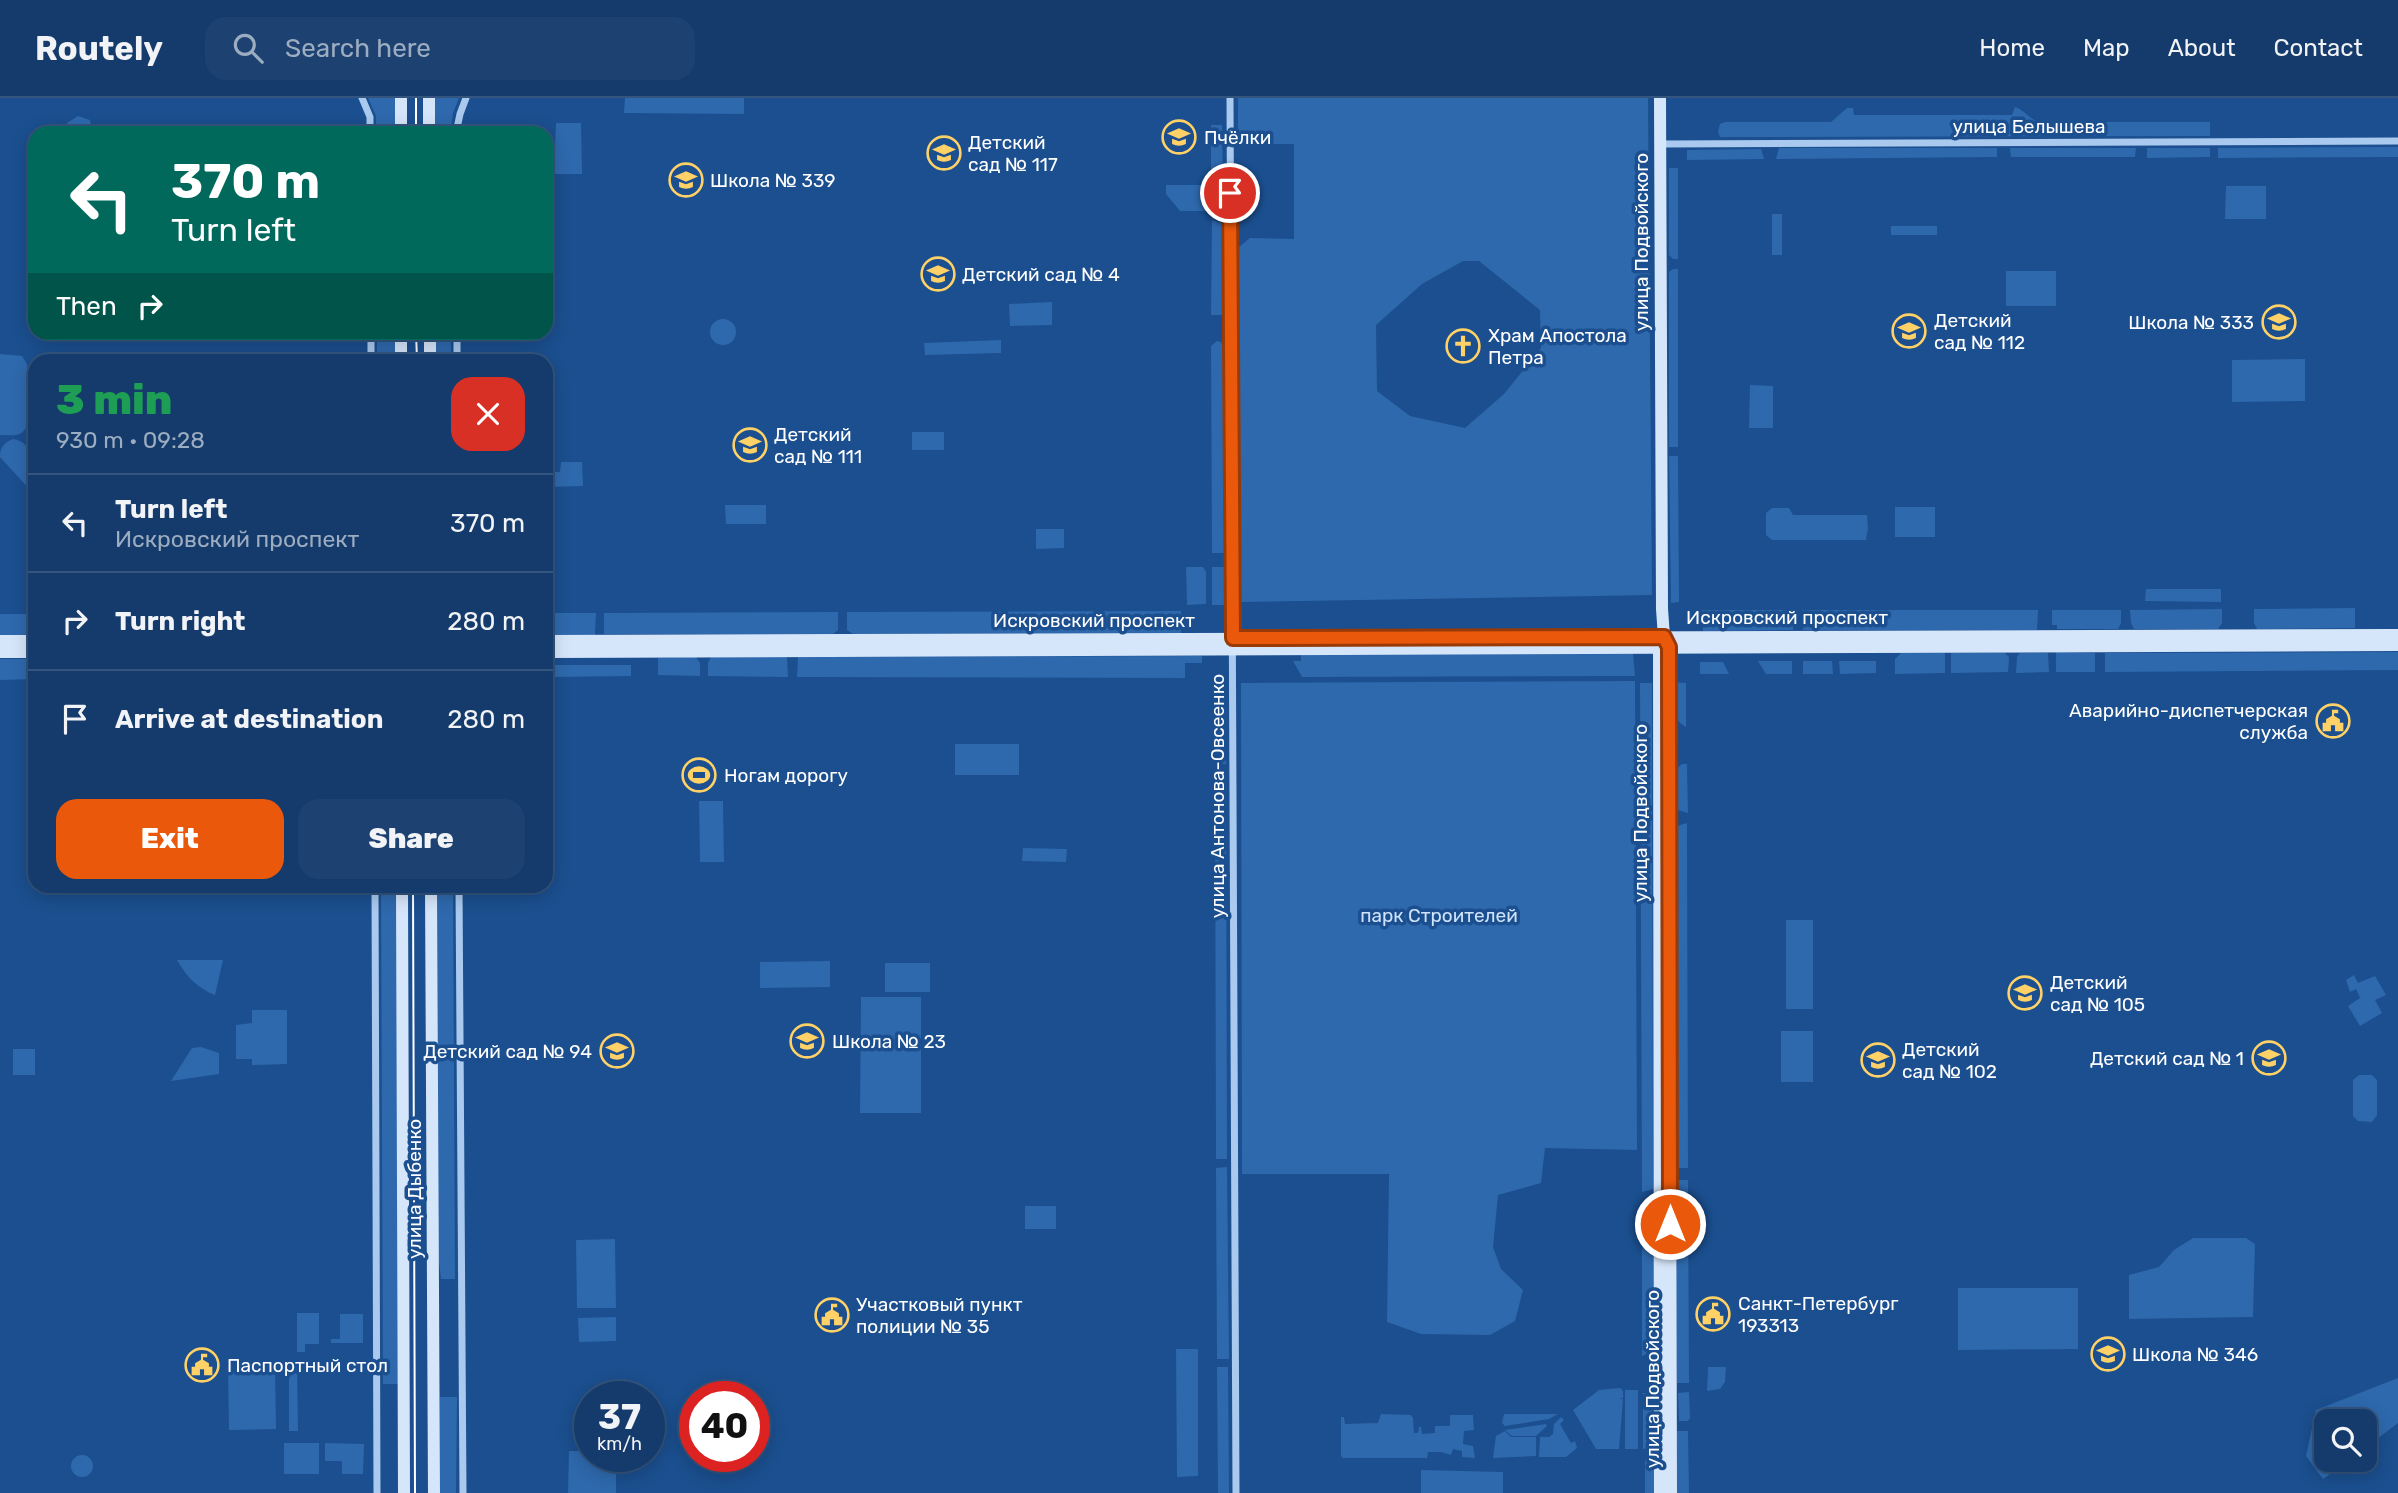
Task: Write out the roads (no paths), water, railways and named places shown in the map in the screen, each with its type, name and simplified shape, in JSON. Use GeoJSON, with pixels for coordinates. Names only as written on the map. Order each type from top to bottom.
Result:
{"type":"FeatureCollection","features":[{"type":"Feature","properties":{"kind":"street"},"geometry":{"type":"LineString","coordinates":[[362,98],[370,117],[370,126]]}},
{"type":"Feature","properties":{"kind":"street"},"geometry":{"type":"LineString","coordinates":[[401,98],[401,126]]}},
{"type":"Feature","properties":{"kind":"street"},"geometry":{"type":"LineString","coordinates":[[429,98],[429,126]]}},
{"type":"Feature","properties":{"kind":"street"},"geometry":{"type":"LineString","coordinates":[[457,126],[466,98]]}},
{"type":"Feature","properties":{"kind":"street","name":"улица Антонова-Овсеенко"},"geometry":{"type":"LineString","coordinates":[[1230,98],[1236,1493]]}},
{"type":"Feature","properties":{"kind":"street","name":"улица Подвойского"},"geometry":{"type":"LineString","coordinates":[[1660,98],[1671,1493]]}},
{"type":"Feature","properties":{"kind":"street","name":"улица Белышева"},"geometry":{"type":"LineString","coordinates":[[1660,144],[2398,141]]}},
{"type":"Feature","properties":{"kind":"street","name":"Искровский проспект"},"geometry":{"type":"LineString","coordinates":[[1664,644],[2398,635]]}},
{"type":"Feature","properties":{"kind":"street"},"geometry":{"type":"LineString","coordinates":[[0,641],[28,641]]}},
{"type":"Feature","properties":{"kind":"street","name":"Искровский проспект"},"geometry":{"type":"LineString","coordinates":[[553,641],[2398,645]]}},
{"type":"Feature","properties":{"kind":"street","name":"Искровский проспект"},"geometry":{"type":"LineString","coordinates":[[553,652],[1233,644]]}},
{"type":"Feature","properties":{"kind":"street","name":"улица Подвойского"},"geometry":{"type":"LineString","coordinates":[[1660,1493],[1664,644]]}},
{"type":"Feature","properties":{"kind":"street"},"geometry":{"type":"LineString","coordinates":[[0,652],[28,652]]}},
{"type":"Feature","properties":{"kind":"street"},"geometry":{"type":"LineString","coordinates":[[376,893],[377,1493]]}},
{"type":"Feature","properties":{"kind":"street","name":"улица Дыбенко"},"geometry":{"type":"LineString","coordinates":[[402,893],[404,1493]]}},
{"type":"Feature","properties":{"kind":"street","name":"улица Дыбенко"},"geometry":{"type":"LineString","coordinates":[[431,893],[434,1493]]}},
{"type":"Feature","properties":{"kind":"street"},"geometry":{"type":"LineString","coordinates":[[459,893],[463,1493]]}},
{"type":"Feature","properties":{"kind":"tram line"},"geometry":{"type":"LineString","coordinates":[[416,98],[416,126]]}},
{"type":"Feature","properties":{"kind":"tram line"},"geometry":{"type":"LineString","coordinates":[[416,340],[417,354]]}},
{"type":"Feature","properties":{"kind":"tram line"},"geometry":{"type":"LineString","coordinates":[[413,893],[415,1493]]}},
{"type":"Feature","properties":{"kind":"place","name":"Пчёлки"},"geometry":{"type":"Point","coordinates":[1179,137]}},
{"type":"Feature","properties":{"kind":"place","name":"Детский сад № 117"},"geometry":{"type":"Point","coordinates":[944,153]}},
{"type":"Feature","properties":{"kind":"place","name":"Школа № 339"},"geometry":{"type":"Point","coordinates":[686,180]}},
{"type":"Feature","properties":{"kind":"place","name":"Детский сад № 4"},"geometry":{"type":"Point","coordinates":[938,274]}},
{"type":"Feature","properties":{"kind":"place","name":"Школа № 333"},"geometry":{"type":"Point","coordinates":[2279,322]}},
{"type":"Feature","properties":{"kind":"place","name":"Детский сад № 112"},"geometry":{"type":"Point","coordinates":[1909,331]}},
{"type":"Feature","properties":{"kind":"place","name":"Храм Апостола Петра"},"geometry":{"type":"Point","coordinates":[1463,346]}},
{"type":"Feature","properties":{"kind":"place","name":"Детский сад № 111"},"geometry":{"type":"Point","coordinates":[750,445]}},
{"type":"Feature","properties":{"kind":"place","name":"Аварийно-диспетчерская служба"},"geometry":{"type":"Point","coordinates":[2333,721]}},
{"type":"Feature","properties":{"kind":"place","name":"Ногам дорогу"},"geometry":{"type":"Point","coordinates":[699,775]}},
{"type":"Feature","properties":{"kind":"place","name":"Детский сад № 105"},"geometry":{"type":"Point","coordinates":[2025,993]}},
{"type":"Feature","properties":{"kind":"place","name":"Школа № 23"},"geometry":{"type":"Point","coordinates":[807,1041]}},
{"type":"Feature","properties":{"kind":"place","name":"Детский сад № 94"},"geometry":{"type":"Point","coordinates":[617,1051]}},
{"type":"Feature","properties":{"kind":"place","name":"Детский сад № 1"},"geometry":{"type":"Point","coordinates":[2269,1058]}},
{"type":"Feature","properties":{"kind":"place","name":"Детский сад № 102"},"geometry":{"type":"Point","coordinates":[1878,1060]}},
{"type":"Feature","properties":{"kind":"place","name":"Санкт-Петербург 193313"},"geometry":{"type":"Point","coordinates":[1713,1314]}},
{"type":"Feature","properties":{"kind":"place","name":"Участковый пункт полиции № 35"},"geometry":{"type":"Point","coordinates":[832,1315]}},
{"type":"Feature","properties":{"kind":"place","name":"Школа № 346"},"geometry":{"type":"Point","coordinates":[2108,1354]}},
{"type":"Feature","properties":{"kind":"place","name":"Паспортный стол"},"geometry":{"type":"Point","coordinates":[202,1365]}},
{"type":"Feature","properties":{"kind":"park label","name":"парк Строителей"},"geometry":{"type":"Point","coordinates":[1439,915]}}]}
